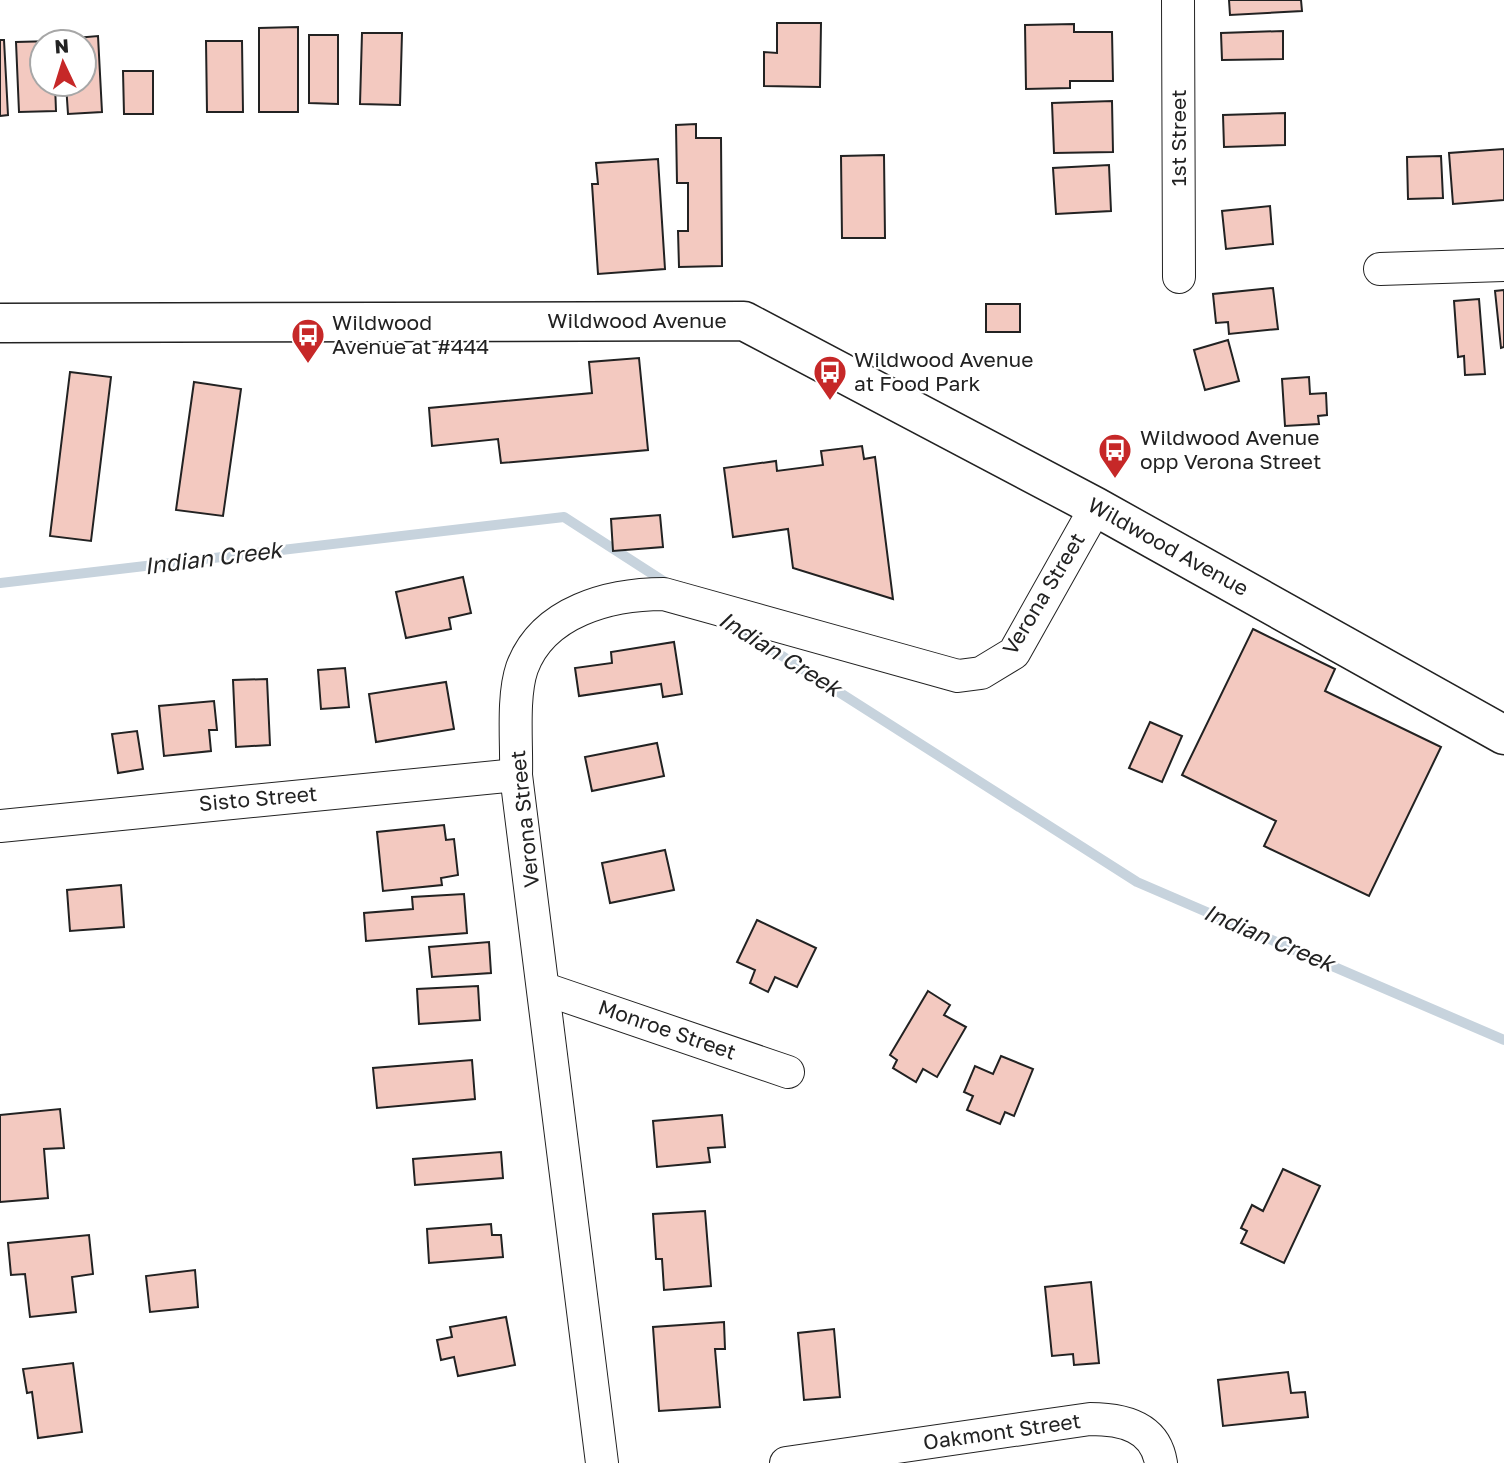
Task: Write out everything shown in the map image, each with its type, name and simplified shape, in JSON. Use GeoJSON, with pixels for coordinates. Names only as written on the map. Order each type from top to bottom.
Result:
{"type":"FeatureCollection","features":[{"type":"Feature","properties":{"kind":"street","name":"1st Street"},"geometry":{"type":"LineString","coordinates":[[1178,0],[1179,277]]}},
{"type":"Feature","properties":{"kind":"street"},"geometry":{"type":"LineString","coordinates":[[1380,270],[1504,265]]}},
{"type":"Feature","properties":{"kind":"street","name":"Wildwood Avenue"},"geometry":{"type":"LineString","coordinates":[[0,323],[744,321],[1096,507],[1504,735]]}},
{"type":"Feature","properties":{"kind":"street","name":"Verona Street"},"geometry":{"type":"LineString","coordinates":[[602,1463],[545,989],[516,775],[517,709],[522,668],[543,633],[582,608],[630,594],[679,596],[958,676],[981,673],[1014,653],[1096,507]]}},
{"type":"Feature","properties":{"kind":"street","name":"Sisto Street"},"geometry":{"type":"LineString","coordinates":[[0,826],[516,775]]}},
{"type":"Feature","properties":{"kind":"street","name":"Monroe Street"},"geometry":{"type":"LineString","coordinates":[[545,989],[788,1072]]}},
{"type":"Feature","properties":{"kind":"street","name":"Oakmont Street"},"geometry":{"type":"LineString","coordinates":[[786,1463],[1090,1419],[1115,1419],[1134,1425],[1152,1438],[1159,1451],[1161,1463]]}},
{"type":"Feature","properties":{"kind":"building"},"geometry":{"type":"Polygon","coordinates":[[[1229,0],[1301,0],[1302,11],[1230,15],[1229,0]]]}},
{"type":"Feature","properties":{"kind":"building"},"geometry":{"type":"Polygon","coordinates":[[[777,23],[821,23],[820,87],[764,86],[764,52],[777,53],[777,23]]]}},
{"type":"Feature","properties":{"kind":"building"},"geometry":{"type":"Polygon","coordinates":[[[1074,24],[1074,32],[1112,32],[1113,81],[1070,81],[1070,88],[1026,89],[1025,25],[1074,24]]]}},
{"type":"Feature","properties":{"kind":"building"},"geometry":{"type":"Polygon","coordinates":[[[298,27],[298,112],[259,112],[259,28],[298,27]]]}},
{"type":"Feature","properties":{"kind":"building"},"geometry":{"type":"Polygon","coordinates":[[[1283,31],[1283,59],[1222,60],[1221,33],[1283,31]]]}},
{"type":"Feature","properties":{"kind":"building"},"geometry":{"type":"Polygon","coordinates":[[[362,33],[402,33],[400,105],[360,104],[362,33]]]}},
{"type":"Feature","properties":{"kind":"building"},"geometry":{"type":"Polygon","coordinates":[[[309,35],[338,35],[338,104],[309,103],[309,35]]]}},
{"type":"Feature","properties":{"kind":"building"},"geometry":{"type":"Polygon","coordinates":[[[98,36],[102,112],[68,114],[67,98],[98,98],[98,36]]]}},
{"type":"Feature","properties":{"kind":"building"},"geometry":{"type":"Polygon","coordinates":[[[0,40],[4,40],[8,115],[0,116],[0,40]]]}},
{"type":"Feature","properties":{"kind":"building"},"geometry":{"type":"Polygon","coordinates":[[[206,41],[242,41],[243,112],[207,112],[206,41]]]}},
{"type":"Feature","properties":{"kind":"building"},"geometry":{"type":"Polygon","coordinates":[[[16,42],[28,42],[28,98],[56,98],[56,111],[19,112],[16,42]]]}},
{"type":"Feature","properties":{"kind":"building"},"geometry":{"type":"Polygon","coordinates":[[[123,71],[153,71],[153,114],[124,114],[123,71]]]}},
{"type":"Feature","properties":{"kind":"building"},"geometry":{"type":"Polygon","coordinates":[[[1112,101],[1113,152],[1054,153],[1052,103],[1112,101]]]}},
{"type":"Feature","properties":{"kind":"building"},"geometry":{"type":"Polygon","coordinates":[[[1285,113],[1285,145],[1224,147],[1223,115],[1285,113]]]}},
{"type":"Feature","properties":{"kind":"building"},"geometry":{"type":"Polygon","coordinates":[[[696,124],[696,138],[721,138],[722,266],[679,267],[678,231],[688,231],[688,183],[677,183],[676,125],[696,124]]]}},
{"type":"Feature","properties":{"kind":"building"},"geometry":{"type":"Polygon","coordinates":[[[1504,149],[1504,200],[1453,204],[1449,153],[1504,149]]]}},
{"type":"Feature","properties":{"kind":"building"},"geometry":{"type":"Polygon","coordinates":[[[884,155],[885,238],[842,238],[841,156],[884,155]]]}},
{"type":"Feature","properties":{"kind":"building"},"geometry":{"type":"Polygon","coordinates":[[[1441,156],[1443,198],[1408,199],[1407,157],[1441,156]]]}},
{"type":"Feature","properties":{"kind":"building"},"geometry":{"type":"Polygon","coordinates":[[[658,159],[665,269],[598,274],[592,184],[598,184],[596,163],[658,159]]]}},
{"type":"Feature","properties":{"kind":"building"},"geometry":{"type":"Polygon","coordinates":[[[1109,165],[1111,211],[1056,214],[1053,168],[1109,165]]]}},
{"type":"Feature","properties":{"kind":"building"},"geometry":{"type":"Polygon","coordinates":[[[1270,206],[1273,244],[1226,249],[1222,211],[1270,206]]]}},
{"type":"Feature","properties":{"kind":"building"},"geometry":{"type":"Polygon","coordinates":[[[1273,288],[1278,329],[1229,334],[1228,322],[1216,323],[1213,294],[1273,288]]]}},
{"type":"Feature","properties":{"kind":"building"},"geometry":{"type":"Polygon","coordinates":[[[1504,290],[1504,347],[1501,348],[1495,291],[1504,290]]]}},
{"type":"Feature","properties":{"kind":"building"},"geometry":{"type":"Polygon","coordinates":[[[1479,299],[1485,374],[1465,375],[1464,356],[1458,357],[1454,301],[1479,299]]]}},
{"type":"Feature","properties":{"kind":"building"},"geometry":{"type":"Polygon","coordinates":[[[986,304],[1020,304],[1020,332],[986,332],[986,304]]]}},
{"type":"Feature","properties":{"kind":"building"},"geometry":{"type":"Polygon","coordinates":[[[1228,340],[1239,381],[1205,390],[1194,350],[1228,340]]]}},
{"type":"Feature","properties":{"kind":"building"},"geometry":{"type":"Polygon","coordinates":[[[639,358],[648,450],[501,463],[498,439],[432,446],[429,408],[592,393],[589,362],[639,358]]]}},
{"type":"Feature","properties":{"kind":"building"},"geometry":{"type":"Polygon","coordinates":[[[70,372],[111,377],[91,541],[50,536],[70,372]]]}},
{"type":"Feature","properties":{"kind":"building"},"geometry":{"type":"Polygon","coordinates":[[[1309,377],[1310,394],[1326,393],[1327,415],[1318,416],[1319,424],[1285,426],[1282,379],[1309,377]]]}},
{"type":"Feature","properties":{"kind":"building"},"geometry":{"type":"Polygon","coordinates":[[[194,382],[241,389],[223,516],[176,510],[194,382]]]}},
{"type":"Feature","properties":{"kind":"building"},"geometry":{"type":"Polygon","coordinates":[[[862,446],[864,459],[875,457],[893,599],[793,568],[788,529],[733,537],[724,468],[776,461],[777,471],[823,465],[821,451],[862,446]]]}},
{"type":"Feature","properties":{"kind":"building"},"geometry":{"type":"Polygon","coordinates":[[[660,515],[663,547],[613,551],[611,519],[660,515]]]}},
{"type":"Feature","properties":{"kind":"building"},"geometry":{"type":"Polygon","coordinates":[[[463,577],[471,613],[449,618],[451,629],[406,638],[396,592],[463,577]]]}},
{"type":"Feature","properties":{"kind":"building"},"geometry":{"type":"Polygon","coordinates":[[[1253,629],[1335,669],[1325,691],[1441,747],[1369,896],[1264,846],[1276,821],[1182,775],[1253,629]]]}},
{"type":"Feature","properties":{"kind":"building"},"geometry":{"type":"Polygon","coordinates":[[[674,642],[682,694],[663,697],[661,684],[579,696],[575,668],[612,663],[611,652],[674,642]]]}},
{"type":"Feature","properties":{"kind":"building"},"geometry":{"type":"Polygon","coordinates":[[[345,668],[349,707],[321,709],[318,670],[345,668]]]}},
{"type":"Feature","properties":{"kind":"building"},"geometry":{"type":"Polygon","coordinates":[[[267,679],[270,745],[236,747],[233,680],[267,679]]]}},
{"type":"Feature","properties":{"kind":"building"},"geometry":{"type":"Polygon","coordinates":[[[446,682],[454,729],[376,742],[369,694],[446,682]]]}},
{"type":"Feature","properties":{"kind":"building"},"geometry":{"type":"Polygon","coordinates":[[[214,701],[217,730],[209,730],[211,751],[164,756],[159,706],[214,701]]]}},
{"type":"Feature","properties":{"kind":"building"},"geometry":{"type":"Polygon","coordinates":[[[1150,722],[1182,736],[1162,782],[1129,768],[1150,722]]]}},
{"type":"Feature","properties":{"kind":"building"},"geometry":{"type":"Polygon","coordinates":[[[137,731],[143,769],[118,773],[112,734],[137,731]]]}},
{"type":"Feature","properties":{"kind":"building"},"geometry":{"type":"Polygon","coordinates":[[[657,743],[664,776],[592,791],[585,757],[657,743]]]}},
{"type":"Feature","properties":{"kind":"building"},"geometry":{"type":"Polygon","coordinates":[[[444,825],[446,840],[454,839],[458,875],[441,878],[442,885],[383,891],[377,832],[444,825]]]}},
{"type":"Feature","properties":{"kind":"building"},"geometry":{"type":"Polygon","coordinates":[[[665,850],[674,890],[610,903],[602,863],[665,850]]]}},
{"type":"Feature","properties":{"kind":"building"},"geometry":{"type":"Polygon","coordinates":[[[121,885],[124,927],[70,931],[67,890],[121,885]]]}},
{"type":"Feature","properties":{"kind":"building"},"geometry":{"type":"Polygon","coordinates":[[[464,894],[467,933],[366,941],[364,913],[413,909],[412,897],[464,894]]]}},
{"type":"Feature","properties":{"kind":"building"},"geometry":{"type":"Polygon","coordinates":[[[757,920],[816,948],[797,987],[775,977],[768,992],[750,983],[755,970],[737,962],[757,920]]]}},
{"type":"Feature","properties":{"kind":"building"},"geometry":{"type":"Polygon","coordinates":[[[489,942],[491,973],[432,977],[429,947],[489,942]]]}},
{"type":"Feature","properties":{"kind":"building"},"geometry":{"type":"Polygon","coordinates":[[[478,986],[480,1020],[419,1024],[417,989],[478,986]]]}},
{"type":"Feature","properties":{"kind":"building"},"geometry":{"type":"Polygon","coordinates":[[[928,991],[950,1005],[944,1015],[966,1027],[937,1077],[923,1069],[916,1082],[893,1068],[897,1060],[890,1055],[928,991]]]}},
{"type":"Feature","properties":{"kind":"building"},"geometry":{"type":"Polygon","coordinates":[[[1001,1056],[1033,1069],[1014,1116],[1005,1112],[1000,1124],[967,1110],[973,1096],[964,1092],[975,1066],[993,1074],[1001,1056]]]}},
{"type":"Feature","properties":{"kind":"building"},"geometry":{"type":"Polygon","coordinates":[[[472,1060],[475,1099],[377,1108],[373,1068],[472,1060]]]}},
{"type":"Feature","properties":{"kind":"building"},"geometry":{"type":"Polygon","coordinates":[[[60,1109],[64,1148],[44,1149],[48,1198],[0,1202],[0,1115],[60,1109]]]}},
{"type":"Feature","properties":{"kind":"building"},"geometry":{"type":"Polygon","coordinates":[[[722,1115],[725,1147],[708,1148],[710,1162],[657,1167],[653,1121],[722,1115]]]}},
{"type":"Feature","properties":{"kind":"building"},"geometry":{"type":"Polygon","coordinates":[[[501,1152],[503,1178],[415,1185],[413,1159],[501,1152]]]}},
{"type":"Feature","properties":{"kind":"building"},"geometry":{"type":"Polygon","coordinates":[[[1283,1169],[1320,1186],[1284,1263],[1241,1243],[1247,1231],[1241,1228],[1252,1205],[1263,1211],[1283,1169]]]}},
{"type":"Feature","properties":{"kind":"building"},"geometry":{"type":"Polygon","coordinates":[[[705,1211],[711,1286],[664,1290],[662,1259],[656,1259],[653,1214],[705,1211]]]}},
{"type":"Feature","properties":{"kind":"building"},"geometry":{"type":"Polygon","coordinates":[[[491,1224],[492,1235],[501,1235],[503,1257],[429,1263],[427,1229],[491,1224]]]}},
{"type":"Feature","properties":{"kind":"building"},"geometry":{"type":"Polygon","coordinates":[[[89,1235],[93,1274],[72,1277],[76,1312],[30,1317],[25,1274],[11,1275],[8,1243],[89,1235]]]}},
{"type":"Feature","properties":{"kind":"building"},"geometry":{"type":"Polygon","coordinates":[[[195,1270],[198,1307],[150,1312],[146,1276],[195,1270]]]}},
{"type":"Feature","properties":{"kind":"building"},"geometry":{"type":"Polygon","coordinates":[[[1091,1282],[1099,1363],[1074,1365],[1073,1354],[1052,1356],[1045,1287],[1091,1282]]]}},
{"type":"Feature","properties":{"kind":"building"},"geometry":{"type":"Polygon","coordinates":[[[506,1317],[515,1365],[458,1376],[454,1357],[441,1360],[437,1340],[452,1337],[450,1327],[506,1317]]]}},
{"type":"Feature","properties":{"kind":"building"},"geometry":{"type":"Polygon","coordinates":[[[724,1322],[725,1349],[715,1349],[720,1407],[659,1411],[653,1327],[724,1322]]]}},
{"type":"Feature","properties":{"kind":"building"},"geometry":{"type":"Polygon","coordinates":[[[834,1329],[840,1397],[804,1400],[798,1333],[834,1329]]]}},
{"type":"Feature","properties":{"kind":"building"},"geometry":{"type":"Polygon","coordinates":[[[73,1363],[82,1432],[38,1438],[32,1392],[27,1393],[23,1369],[73,1363]]]}},
{"type":"Feature","properties":{"kind":"building"},"geometry":{"type":"Polygon","coordinates":[[[1288,1372],[1291,1393],[1305,1392],[1308,1417],[1223,1426],[1218,1380],[1288,1372]]]}},
{"type":"Feature","properties":{"kind":"waterway","name":"Indian Creek"},"geometry":{"type":"LineString","coordinates":[[0,583],[564,517],[671,586]]}},
{"type":"Feature","properties":{"kind":"waterway","name":"Indian Creek"},"geometry":{"type":"LineString","coordinates":[[735,626],[1137,882],[1504,1040]]}},
{"type":"Feature","properties":{"kind":"place","name":"Wildwood Avenue at #444"},"geometry":{"type":"Point","coordinates":[308,365]}},
{"type":"Feature","properties":{"kind":"place","name":"Wildwood Avenue at Food Park"},"geometry":{"type":"Point","coordinates":[830,402]}},
{"type":"Feature","properties":{"kind":"place","name":"Wildwood Avenue opp Verona Street"},"geometry":{"type":"Point","coordinates":[1115,480]}}]}
